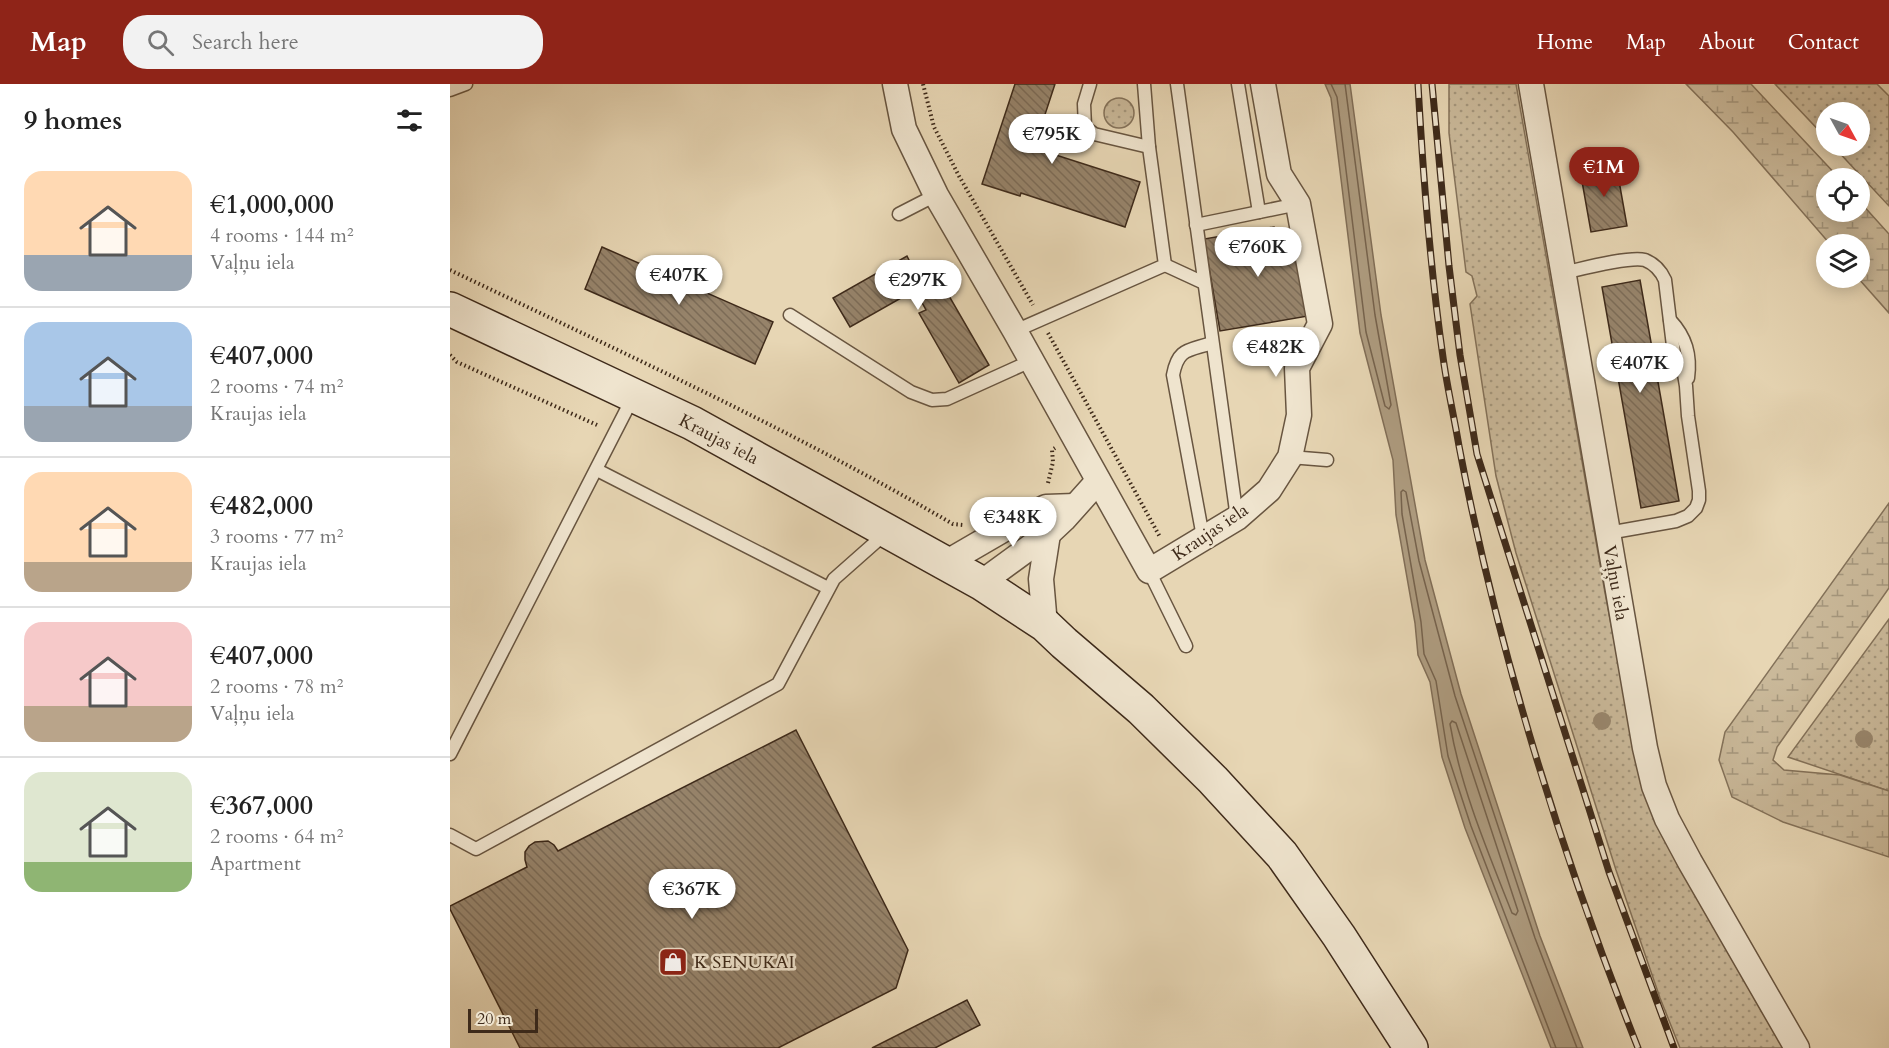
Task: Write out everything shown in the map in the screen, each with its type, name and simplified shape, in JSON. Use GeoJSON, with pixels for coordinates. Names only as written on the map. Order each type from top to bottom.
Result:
{"type":"FeatureCollection","features":[{"type":"Feature","properties":{"kind":"street"},"geometry":{"type":"LineString","coordinates":[[895,84],[904,129],[936,195],[1149,571]]}},
{"type":"Feature","properties":{"kind":"street","name":"Kraujas iela"},"geometry":{"type":"LineString","coordinates":[[1149,571],[1237,518],[1269,490],[1290,457],[1299,415],[1297,368],[1320,324],[1298,204],[1279,174],[1263,84]]}},
{"type":"Feature","properties":{"kind":"street","name":"Vaļņu iela"},"geometry":{"type":"LineString","coordinates":[[1531,84],[1643,737],[1654,786],[1667,819],[1690,862],[1797,1048]]}},
{"type":"Feature","properties":{"kind":"street","name":"Kraujas iela"},"geometry":{"type":"LineString","coordinates":[[450,309],[692,423],[981,583],[1045,625],[1141,709],[1213,780],[1282,855],[1345,946],[1411,1048]]}},
{"type":"Feature","properties":{"kind":"street"},"geometry":{"type":"LineString","coordinates":[[981,583],[1048,534],[1098,481]]}},
{"type":"Feature","properties":{"kind":"street"},"geometry":{"type":"LineString","coordinates":[[945,564],[1046,507],[1075,506]]}},
{"type":"Feature","properties":{"kind":"street"},"geometry":{"type":"LineString","coordinates":[[1045,625],[1041,579],[1048,534]]}},
{"type":"Feature","properties":{"kind":"lane"},"geometry":{"type":"LineString","coordinates":[[450,90],[466,84]]}},
{"type":"Feature","properties":{"kind":"lane"},"geometry":{"type":"LineString","coordinates":[[1090,84],[1084,104],[1085,127],[1094,134],[1149,147]]}},
{"type":"Feature","properties":{"kind":"lane"},"geometry":{"type":"LineString","coordinates":[[1144,84],[1149,147],[1165,265]]}},
{"type":"Feature","properties":{"kind":"lane"},"geometry":{"type":"LineString","coordinates":[[1177,84],[1237,518]]}},
{"type":"Feature","properties":{"kind":"lane"},"geometry":{"type":"LineString","coordinates":[[1238,84],[1259,212]]}},
{"type":"Feature","properties":{"kind":"lane"},"geometry":{"type":"LineString","coordinates":[[900,214],[936,195]]}},
{"type":"Feature","properties":{"kind":"lane"},"geometry":{"type":"LineString","coordinates":[[1196,225],[1298,204]]}},
{"type":"Feature","properties":{"kind":"lane"},"geometry":{"type":"LineString","coordinates":[[1563,273],[1632,259],[1644,260],[1656,266],[1665,280],[1670,319],[1678,328],[1687,348],[1688,416],[1699,491],[1696,508],[1688,516],[1676,521],[1608,532]]}},
{"type":"Feature","properties":{"kind":"lane"},"geometry":{"type":"LineString","coordinates":[[1015,331],[1165,265],[1204,283]]}},
{"type":"Feature","properties":{"kind":"lane"},"geometry":{"type":"LineString","coordinates":[[790,315],[911,392],[932,400],[947,399],[1031,361]]}},
{"type":"Feature","properties":{"kind":"lane"},"geometry":{"type":"LineString","coordinates":[[1203,537],[1173,375],[1176,361],[1183,352],[1212,343]]}},
{"type":"Feature","properties":{"kind":"lane"},"geometry":{"type":"LineString","coordinates":[[450,754],[634,396]]}},
{"type":"Feature","properties":{"kind":"lane"},"geometry":{"type":"LineString","coordinates":[[1290,457],[1327,459]]}},
{"type":"Feature","properties":{"kind":"lane"},"geometry":{"type":"LineString","coordinates":[[597,470],[828,588]]}},
{"type":"Feature","properties":{"kind":"lane"},"geometry":{"type":"LineString","coordinates":[[450,835],[476,849],[778,684],[834,579],[887,532]]}},
{"type":"Feature","properties":{"kind":"lane"},"geometry":{"type":"LineString","coordinates":[[1149,571],[1186,646]]}},
{"type":"Feature","properties":{"kind":"path"},"geometry":{"type":"LineString","coordinates":[[450,270],[688,384],[872,477],[952,524],[974,525]]}},
{"type":"Feature","properties":{"kind":"path"},"geometry":{"type":"LineString","coordinates":[[450,355],[457,362],[597,425]]}},
{"type":"Feature","properties":{"kind":"path"},"geometry":{"type":"LineString","coordinates":[[1047,488],[1053,462],[1052,450],[1096,422]]}},
{"type":"Feature","properties":{"kind":"green space"},"geometry":{"type":"Polygon","coordinates":[[[1449,84],[1516,84],[1604,587],[1635,752],[1651,811],[1685,877],[1783,1048],[1680,1048],[1660,998],[1616,870],[1516,553],[1496,476],[1470,304],[1477,296],[1472,276],[1466,272],[1449,133],[1449,84]]]}},
{"type":"Feature","properties":{"kind":"green space"},"geometry":{"type":"Polygon","coordinates":[[[1686,84],[1751,84],[1830,168],[1816,168],[1816,222],[1870,222],[1870,213],[1889,234],[1889,313],[1867,288],[1870,288],[1870,234],[1821,234],[1733,132],[1686,84]]]}},
{"type":"Feature","properties":{"kind":"green space"},"geometry":{"type":"Polygon","coordinates":[[[1775,84],[1877,84],[1889,96],[1889,206],[1870,186],[1870,168],[1854,168],[1842,156],[1870,156],[1870,102],[1816,102],[1816,127],[1775,84]]]}},
{"type":"Feature","properties":{"kind":"green space"},"geometry":{"type":"Polygon","coordinates":[[[1119,98],[1130,102],[1134,113],[1130,124],[1119,128],[1108,124],[1104,113],[1108,102],[1119,98]]]}},
{"type":"Feature","properties":{"kind":"green space"},"geometry":{"type":"Polygon","coordinates":[[[1889,503],[1889,588],[1777,747],[1773,760],[1784,770],[1840,775],[1889,791],[1889,857],[1783,822],[1732,797],[1719,760],[1725,732],[1889,503]]]}},
{"type":"Feature","properties":{"kind":"green space"},"geometry":{"type":"Polygon","coordinates":[[[1889,619],[1889,791],[1788,757],[1889,619]]]}},
{"type":"Feature","properties":{"kind":"water"},"geometry":{"type":"Polygon","coordinates":[[[1325,84],[1350,84],[1381,315],[1425,560],[1461,694],[1540,936],[1583,1048],[1551,1048],[1465,828],[1442,757],[1430,682],[1418,655],[1415,623],[1396,515],[1393,460],[1360,333],[1331,98],[1325,84]]]}},
{"type":"Feature","properties":{"kind":"building"},"geometry":{"type":"Polygon","coordinates":[[[1015,84],[1055,84],[1034,148],[1140,182],[1125,227],[1021,193],[1020,196],[982,184],[1015,84]]]}},
{"type":"Feature","properties":{"kind":"building"},"geometry":{"type":"Polygon","coordinates":[[[1616,164],[1627,226],[1591,232],[1580,170],[1616,164]]]}},
{"type":"Feature","properties":{"kind":"building"},"geometry":{"type":"Polygon","coordinates":[[[1274,227],[1276,236],[1300,232],[1314,315],[1220,331],[1204,239],[1274,227]]]}},
{"type":"Feature","properties":{"kind":"building"},"geometry":{"type":"Polygon","coordinates":[[[602,247],[773,322],[755,364],[585,289],[602,247]]]}},
{"type":"Feature","properties":{"kind":"building"},"geometry":{"type":"Polygon","coordinates":[[[907,256],[911,264],[923,267],[930,263],[989,365],[959,383],[919,313],[926,310],[915,290],[850,327],[833,298],[907,256]]]}},
{"type":"Feature","properties":{"kind":"building"},"geometry":{"type":"Polygon","coordinates":[[[1640,280],[1679,501],[1641,508],[1602,287],[1640,280]]]}},
{"type":"Feature","properties":{"kind":"building"},"geometry":{"type":"Polygon","coordinates":[[[796,730],[908,950],[896,988],[778,1048],[520,1048],[450,906],[527,867],[525,852],[535,842],[548,841],[558,851],[796,730]]]}},
{"type":"Feature","properties":{"kind":"building"},"geometry":{"type":"Polygon","coordinates":[[[967,1000],[980,1025],[935,1048],[872,1048],[967,1000]]]}},
{"type":"Feature","properties":{"kind":"railway"},"geometry":{"type":"LineString","coordinates":[[1418,84],[1438,323],[1446,379],[1475,523],[1512,676],[1534,751],[1583,901],[1638,1048]]}},
{"type":"Feature","properties":{"kind":"railway"},"geometry":{"type":"LineString","coordinates":[[1432,84],[1449,266],[1460,355],[1477,454],[1609,872],[1674,1048]]}},
{"type":"Feature","properties":{"kind":"place","name":"K SENUKAI"},"geometry":{"type":"Point","coordinates":[673,962]}}]}
